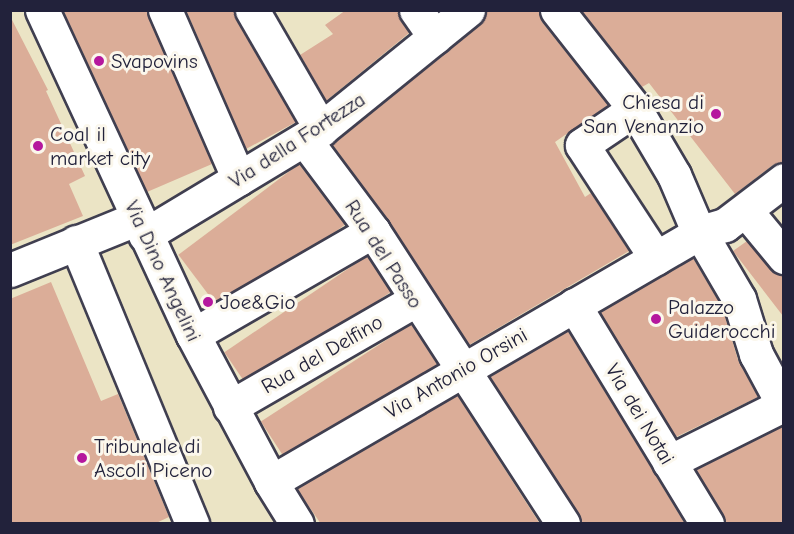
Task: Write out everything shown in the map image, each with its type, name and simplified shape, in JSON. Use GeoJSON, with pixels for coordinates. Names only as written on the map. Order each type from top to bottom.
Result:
{"type":"FeatureCollection","features":[{"type":"Feature","properties":{"kind":"street","name":"Via Dino Angelini"},"geometry":{"type":"LineString","coordinates":[[42,10],[192,335],[271,482],[297,524]]}},
{"type":"Feature","properties":{"kind":"street"},"geometry":{"type":"LineString","coordinates":[[165,10],[239,179]]}},
{"type":"Feature","properties":{"kind":"street","name":"Rua del Passo"},"geometry":{"type":"LineString","coordinates":[[252,10],[313,135],[414,300],[563,524]]}},
{"type":"Feature","properties":{"kind":"street"},"geometry":{"type":"LineString","coordinates":[[416,10],[435,37]]}},
{"type":"Feature","properties":{"kind":"street","name":"Via della Fortezza"},"geometry":{"type":"LineString","coordinates":[[10,270],[76,242],[141,227],[239,179],[313,135],[468,10]]}},
{"type":"Feature","properties":{"kind":"street"},"geometry":{"type":"LineString","coordinates":[[557,10],[635,110],[674,175],[700,232],[739,299],[756,354],[783,405],[669,462]]}},
{"type":"Feature","properties":{"kind":"street"},"geometry":{"type":"LineString","coordinates":[[635,110],[582,145],[649,262]]}},
{"type":"Feature","properties":{"kind":"street","name":"Via Antonio Orsini"},"geometry":{"type":"LineString","coordinates":[[271,482],[461,368],[700,232],[725,225],[746,211],[783,180]]}},
{"type":"Feature","properties":{"kind":"street"},"geometry":{"type":"LineString","coordinates":[[746,211],[783,257]]}},
{"type":"Feature","properties":{"kind":"street"},"geometry":{"type":"LineString","coordinates":[[192,335],[373,231]]}},
{"type":"Feature","properties":{"kind":"street"},"geometry":{"type":"LineString","coordinates":[[76,242],[192,524]]}},
{"type":"Feature","properties":{"kind":"street","name":"Rua del Delfino"},"geometry":{"type":"LineString","coordinates":[[230,407],[414,300]]}},
{"type":"Feature","properties":{"kind":"street","name":"Via dei Notai"},"geometry":{"type":"LineString","coordinates":[[574,305],[707,524]]}},
{"type":"Feature","properties":{"kind":"building"},"geometry":{"type":"Polygon","coordinates":[[[63,10],[147,10],[212,164],[147,192],[63,10]]]}},
{"type":"Feature","properties":{"kind":"building"},"geometry":{"type":"Polygon","coordinates":[[[186,10],[233,10],[296,122],[246,149],[186,10]]]}},
{"type":"Feature","properties":{"kind":"building"},"geometry":{"type":"Polygon","coordinates":[[[346,10],[397,10],[409,33],[326,101],[300,55],[333,34],[325,25],[346,10]]]}},
{"type":"Feature","properties":{"kind":"building"},"geometry":{"type":"Polygon","coordinates":[[[486,10],[539,10],[542,22],[608,105],[555,142],[585,197],[591,193],[629,251],[469,345],[389,221],[332,144],[480,25],[486,10]]]}},
{"type":"Feature","properties":{"kind":"building"},"geometry":{"type":"Polygon","coordinates":[[[581,10],[783,10],[783,162],[773,165],[735,194],[649,83],[642,87],[581,10]]]}},
{"type":"Feature","properties":{"kind":"building"},"geometry":{"type":"Polygon","coordinates":[[[10,16],[48,90],[46,91],[85,176],[69,184],[83,216],[10,245],[10,16]]]}},
{"type":"Feature","properties":{"kind":"building"},"geometry":{"type":"Polygon","coordinates":[[[299,164],[345,225],[224,316],[178,255],[299,164]]]}},
{"type":"Feature","properties":{"kind":"building"},"geometry":{"type":"Polygon","coordinates":[[[747,241],[770,269],[783,275],[783,316],[733,251],[747,241]]]}},
{"type":"Feature","properties":{"kind":"building"},"geometry":{"type":"Polygon","coordinates":[[[367,256],[391,292],[248,388],[224,352],[367,256]]]}},
{"type":"Feature","properties":{"kind":"building"},"geometry":{"type":"Polygon","coordinates":[[[693,258],[722,307],[738,360],[758,397],[676,437],[600,312],[693,258]]]}},
{"type":"Feature","properties":{"kind":"building","name":"Tribunale di Ascoli Piceno"},"geometry":{"type":"Polygon","coordinates":[[[51,282],[101,401],[118,394],[169,517],[154,524],[10,524],[10,299],[51,282]]]}},
{"type":"Feature","properties":{"kind":"building"},"geometry":{"type":"Polygon","coordinates":[[[411,324],[437,364],[287,462],[261,421],[411,324]]]}},
{"type":"Feature","properties":{"kind":"building"},"geometry":{"type":"Polygon","coordinates":[[[568,331],[685,524],[582,524],[490,376],[568,331]]]}},
{"type":"Feature","properties":{"kind":"building"},"geometry":{"type":"Polygon","coordinates":[[[457,395],[540,524],[321,524],[297,489],[457,395]]]}},
{"type":"Feature","properties":{"kind":"building"},"geometry":{"type":"Polygon","coordinates":[[[783,426],[783,524],[726,524],[696,470],[783,426]]]}},
{"type":"Feature","properties":{"kind":"place","name":"Svapovins"},"geometry":{"type":"Point","coordinates":[99,61]}},
{"type":"Feature","properties":{"kind":"place","name":"Chiesa di San Venanzio"},"geometry":{"type":"Point","coordinates":[716,114]}},
{"type":"Feature","properties":{"kind":"place","name":"Coal il market city"},"geometry":{"type":"Point","coordinates":[38,146]}},
{"type":"Feature","properties":{"kind":"place","name":"Joe&Gio"},"geometry":{"type":"Point","coordinates":[208,302]}},
{"type":"Feature","properties":{"kind":"place","name":"Palazzo Guiderocchi"},"geometry":{"type":"Point","coordinates":[656,319]}},
{"type":"Feature","properties":{"kind":"place","name":"Tribunale di Ascoli Piceno"},"geometry":{"type":"Point","coordinates":[82,458]}}]}
